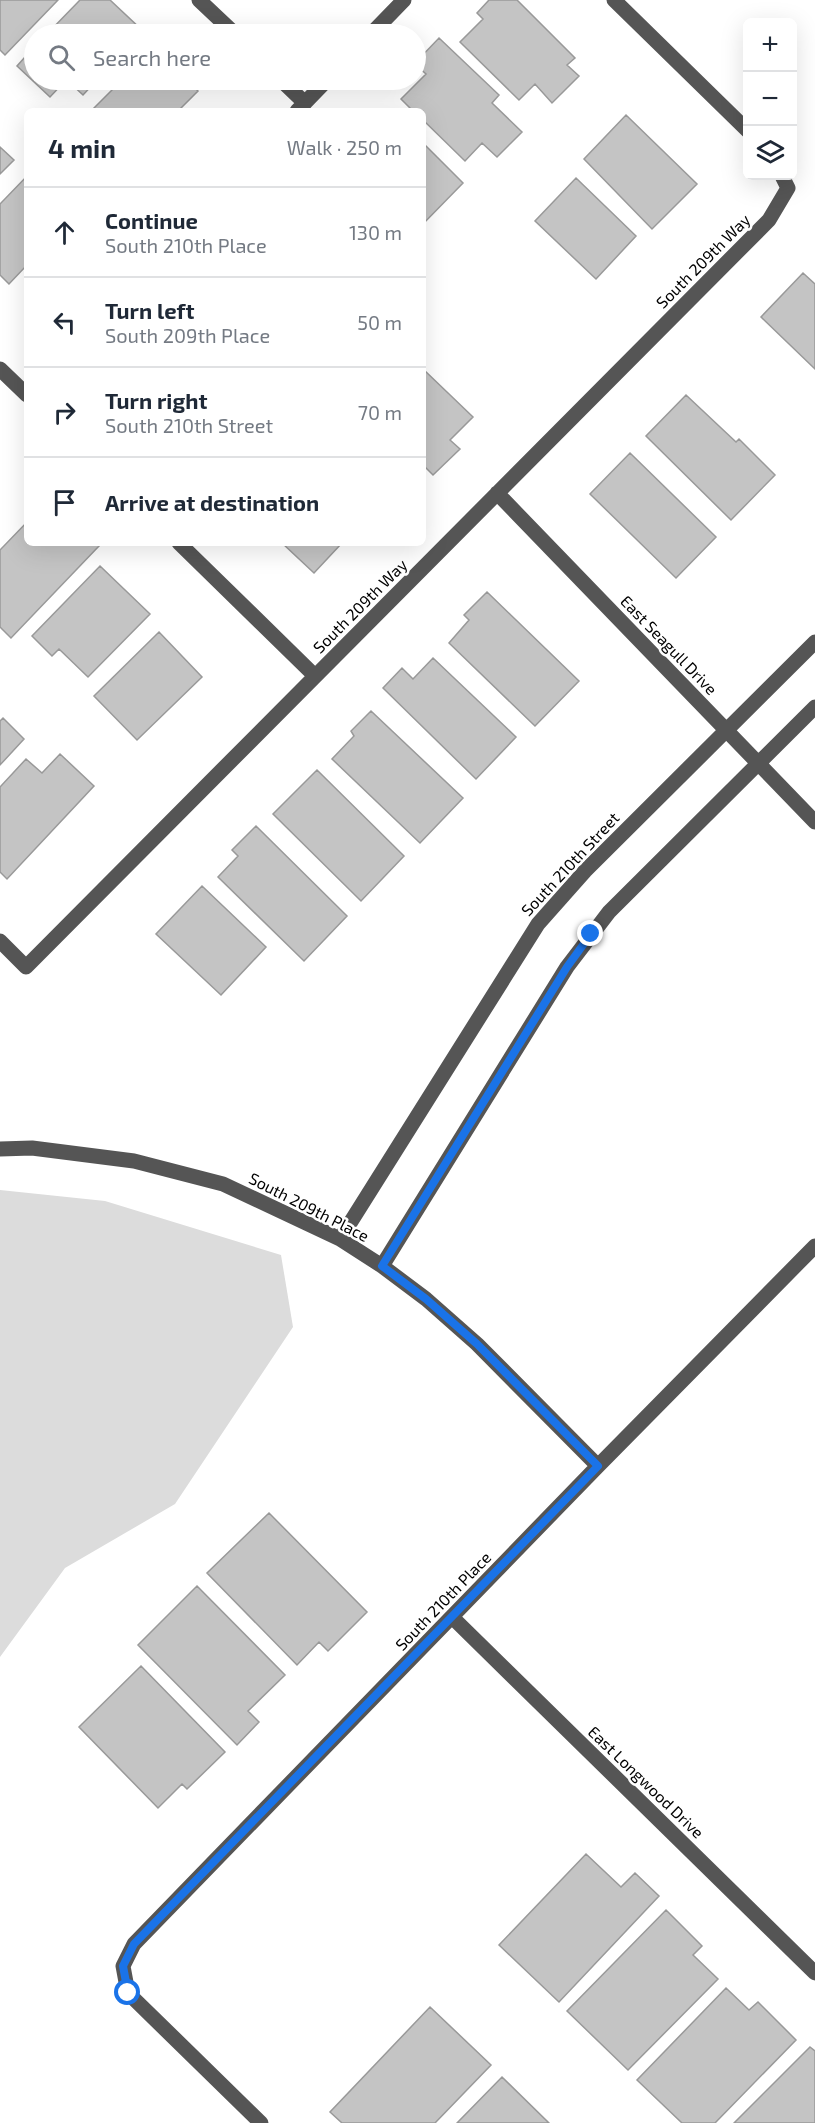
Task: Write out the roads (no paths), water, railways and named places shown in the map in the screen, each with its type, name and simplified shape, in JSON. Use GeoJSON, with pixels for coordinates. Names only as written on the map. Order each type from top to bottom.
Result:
{"type":"FeatureCollection","features":[{"type":"Feature","properties":{"kind":"street"},"geometry":{"type":"LineString","coordinates":[[199,0],[224,24]]}},
{"type":"Feature","properties":{"kind":"street"},"geometry":{"type":"LineString","coordinates":[[381,24],[404,0]]}},
{"type":"Feature","properties":{"kind":"street"},"geometry":{"type":"LineString","coordinates":[[614,0],[743,126]]}},
{"type":"Feature","properties":{"kind":"street"},"geometry":{"type":"LineString","coordinates":[[288,90],[301,107],[317,90]]}},
{"type":"Feature","properties":{"kind":"street","name":"South 209th Way"},"geometry":{"type":"LineString","coordinates":[[0,941],[26,967],[769,220],[785,182]]}},
{"type":"Feature","properties":{"kind":"street"},"geometry":{"type":"LineString","coordinates":[[0,369],[24,390]]}},
{"type":"Feature","properties":{"kind":"street","name":"East Seagull Drive"},"geometry":{"type":"LineString","coordinates":[[497,493],[815,822]]}},
{"type":"Feature","properties":{"kind":"street"},"geometry":{"type":"LineString","coordinates":[[182,546],[315,676]]}},
{"type":"Feature","properties":{"kind":"street","name":"South 210th Street"},"geometry":{"type":"LineString","coordinates":[[340,1239],[538,924],[585,870],[815,642]]}},
{"type":"Feature","properties":{"kind":"street"},"geometry":{"type":"LineString","coordinates":[[382,1266],[567,967],[591,934],[609,912],[815,707]]}},
{"type":"Feature","properties":{"kind":"street","name":"South 209th Place"},"geometry":{"type":"LineString","coordinates":[[0,1149],[32,1148],[134,1161],[201,1178],[223,1184],[340,1239],[382,1266],[426,1299],[477,1344],[598,1466]]}},
{"type":"Feature","properties":{"kind":"street","name":"South 210th Place"},"geometry":{"type":"LineString","coordinates":[[261,2123],[128,1993],[123,1966],[134,1944],[598,1466],[814,1249]]}},
{"type":"Feature","properties":{"kind":"street","name":"East Longwood Drive"},"geometry":{"type":"LineString","coordinates":[[452,1617],[815,1973]]}}]}
